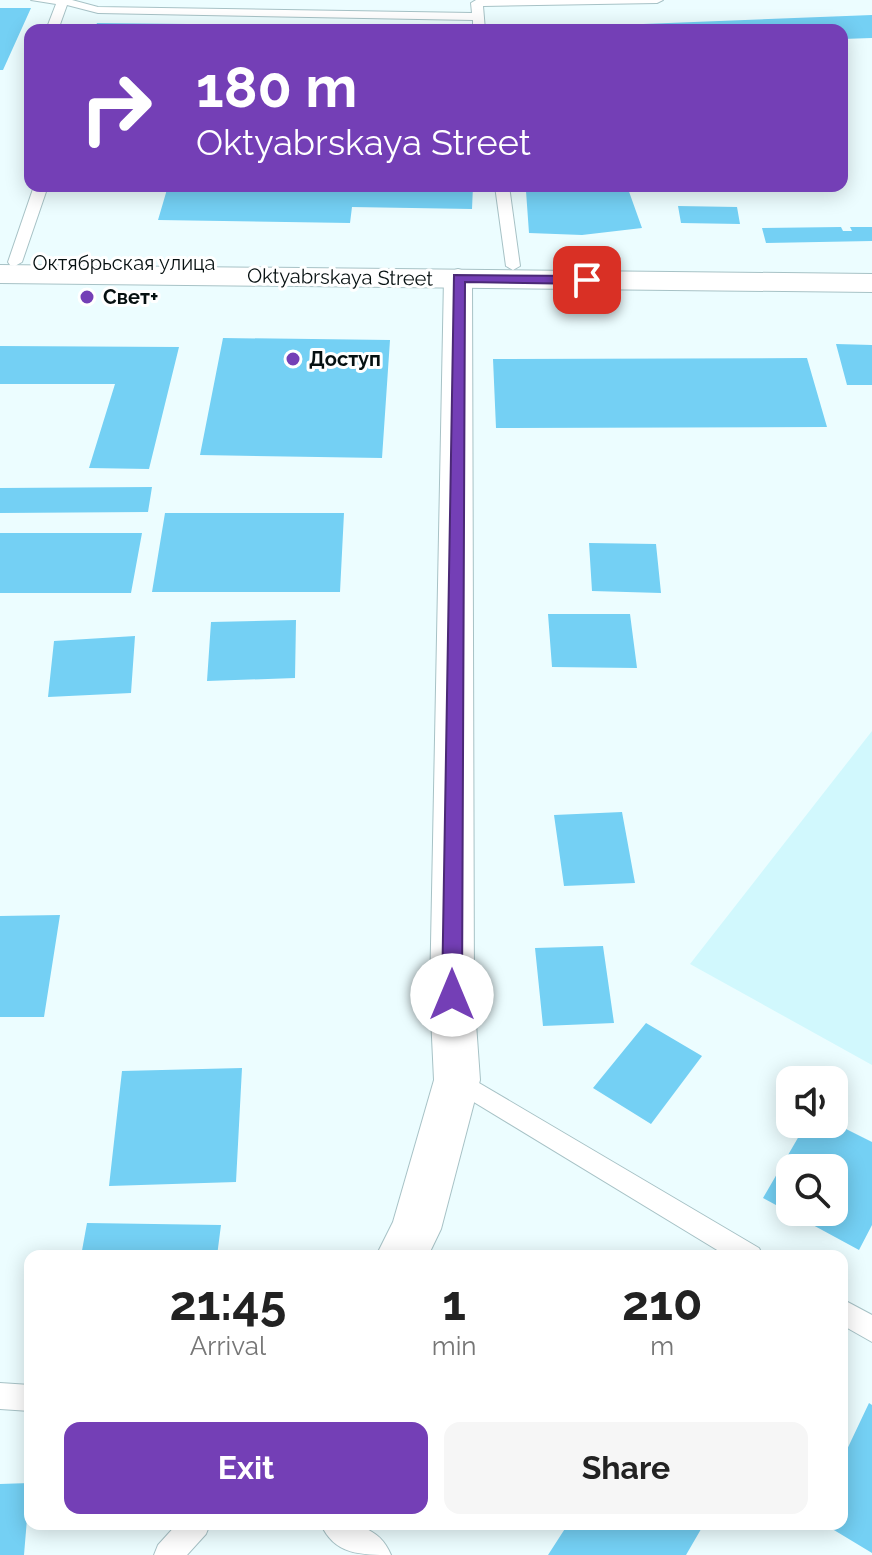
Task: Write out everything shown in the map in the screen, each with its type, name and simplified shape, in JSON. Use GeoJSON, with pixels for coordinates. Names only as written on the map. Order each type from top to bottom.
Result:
{"type":"FeatureCollection","features":[{"type":"Feature","properties":{"kind":"main road","name":"Октябрьская улица"},"geometry":{"type":"LineString","coordinates":[[5,266],[872,267]]}},
{"type":"Feature","properties":{"kind":"main road","name":"Oktyabrskaya Street"},"geometry":{"type":"LineString","coordinates":[[5,266],[458,278],[872,283]]}},
{"type":"Feature","properties":{"kind":"street"},"geometry":{"type":"LineString","coordinates":[[404,1250],[416,1229],[457,1080],[452,995],[458,278]]}},
{"type":"Feature","properties":{"kind":"lane"},"geometry":{"type":"LineString","coordinates":[[37,0],[63,1],[98,10],[478,24],[477,3],[657,0]]}},
{"type":"Feature","properties":{"kind":"lane"},"geometry":{"type":"LineString","coordinates":[[54,24],[63,1]]}},
{"type":"Feature","properties":{"kind":"lane"},"geometry":{"type":"LineString","coordinates":[[5,266],[38,192]]}},
{"type":"Feature","properties":{"kind":"lane"},"geometry":{"type":"LineString","coordinates":[[503,192],[513,266]]}},
{"type":"Feature","properties":{"kind":"lane"},"geometry":{"type":"LineString","coordinates":[[457,1080],[740,1250]]}},
{"type":"Feature","properties":{"kind":"lane"},"geometry":{"type":"LineString","coordinates":[[848,1315],[872,1329]]}},
{"type":"Feature","properties":{"kind":"lane"},"geometry":{"type":"LineString","coordinates":[[0,1396],[24,1398]]}},
{"type":"Feature","properties":{"kind":"lane"},"geometry":{"type":"LineString","coordinates":[[168,1555],[191,1530]]}},
{"type":"Feature","properties":{"kind":"lane"},"geometry":{"type":"LineString","coordinates":[[343,1530],[377,1555]]}},
{"type":"Feature","properties":{"kind":"shaded area"},"geometry":{"type":"Polygon","coordinates":[[[872,731],[872,1065],[690,964],[872,731]]]}},
{"type":"Feature","properties":{"kind":"building"},"geometry":{"type":"Polygon","coordinates":[[[0,8],[31,8],[3,70],[0,70],[0,8]]]}},
{"type":"Feature","properties":{"kind":"building"},"geometry":{"type":"Polygon","coordinates":[[[872,15],[872,38],[848,39],[848,24],[643,24],[872,15]]]}},
{"type":"Feature","properties":{"kind":"building"},"geometry":{"type":"Polygon","coordinates":[[[97,23],[186,24],[97,24],[97,23]]]}},
{"type":"Feature","properties":{"kind":"building"},"geometry":{"type":"Polygon","coordinates":[[[166,192],[473,192],[472,209],[352,207],[350,223],[158,220],[166,192]]]}},
{"type":"Feature","properties":{"kind":"building"},"geometry":{"type":"Polygon","coordinates":[[[526,192],[629,192],[642,228],[582,235],[529,233],[526,192]]]}},
{"type":"Feature","properties":{"kind":"building"},"geometry":{"type":"Polygon","coordinates":[[[678,206],[737,207],[740,224],[681,223],[678,206]]]}},
{"type":"Feature","properties":{"kind":"building"},"geometry":{"type":"Polygon","coordinates":[[[841,227],[843,231],[852,231],[850,227],[872,227],[872,241],[766,243],[762,228],[841,227]]]}},
{"type":"Feature","properties":{"kind":"building"},"geometry":{"type":"Polygon","coordinates":[[[223,338],[390,340],[382,458],[200,455],[223,338]]]}},
{"type":"Feature","properties":{"kind":"building"},"geometry":{"type":"Polygon","coordinates":[[[836,344],[872,345],[872,385],[847,385],[836,344]]]}},
{"type":"Feature","properties":{"kind":"building"},"geometry":{"type":"Polygon","coordinates":[[[0,346],[179,347],[149,469],[89,468],[115,384],[0,384],[0,346]]]}},
{"type":"Feature","properties":{"kind":"building"},"geometry":{"type":"Polygon","coordinates":[[[807,358],[827,427],[496,428],[493,359],[807,358]]]}},
{"type":"Feature","properties":{"kind":"building"},"geometry":{"type":"Polygon","coordinates":[[[152,487],[148,512],[0,513],[0,488],[152,487]]]}},
{"type":"Feature","properties":{"kind":"building"},"geometry":{"type":"Polygon","coordinates":[[[165,513],[344,513],[340,592],[152,592],[165,513]]]}},
{"type":"Feature","properties":{"kind":"building"},"geometry":{"type":"Polygon","coordinates":[[[0,533],[142,533],[131,593],[0,593],[0,533]]]}},
{"type":"Feature","properties":{"kind":"building"},"geometry":{"type":"Polygon","coordinates":[[[589,543],[656,544],[661,593],[592,591],[589,543]]]}},
{"type":"Feature","properties":{"kind":"building"},"geometry":{"type":"Polygon","coordinates":[[[548,614],[630,614],[637,668],[552,667],[548,614]]]}},
{"type":"Feature","properties":{"kind":"building"},"geometry":{"type":"Polygon","coordinates":[[[296,620],[295,678],[207,681],[211,622],[296,620]]]}},
{"type":"Feature","properties":{"kind":"building"},"geometry":{"type":"Polygon","coordinates":[[[135,636],[131,693],[48,697],[54,641],[135,636]]]}},
{"type":"Feature","properties":{"kind":"building"},"geometry":{"type":"Polygon","coordinates":[[[622,812],[635,883],[564,886],[554,815],[622,812]]]}},
{"type":"Feature","properties":{"kind":"building"},"geometry":{"type":"Polygon","coordinates":[[[60,915],[44,1017],[0,1017],[0,916],[60,915]]]}},
{"type":"Feature","properties":{"kind":"building"},"geometry":{"type":"Polygon","coordinates":[[[603,946],[614,1023],[543,1026],[535,948],[603,946]]]}},
{"type":"Feature","properties":{"kind":"building"},"geometry":{"type":"Polygon","coordinates":[[[646,1023],[702,1056],[651,1124],[593,1088],[646,1023]]]}},
{"type":"Feature","properties":{"kind":"building"},"geometry":{"type":"Polygon","coordinates":[[[242,1068],[236,1182],[109,1186],[122,1071],[242,1068]]]}},
{"type":"Feature","properties":{"kind":"building"},"geometry":{"type":"Polygon","coordinates":[[[848,1130],[872,1142],[872,1225],[859,1250],[815,1226],[848,1226],[848,1154],[789,1154],[798,1138],[848,1138],[848,1130]]]}},
{"type":"Feature","properties":{"kind":"building"},"geometry":{"type":"Polygon","coordinates":[[[776,1176],[776,1205],[763,1198],[776,1176]]]}},
{"type":"Feature","properties":{"kind":"building"},"geometry":{"type":"Polygon","coordinates":[[[87,1223],[221,1225],[218,1250],[82,1250],[87,1223]]]}},
{"type":"Feature","properties":{"kind":"building"},"geometry":{"type":"Polygon","coordinates":[[[869,1403],[872,1405],[872,1553],[834,1530],[848,1530],[848,1447],[869,1403]]]}},
{"type":"Feature","properties":{"kind":"building"},"geometry":{"type":"Polygon","coordinates":[[[24,1483],[24,1555],[0,1555],[0,1484],[24,1483]]]}},
{"type":"Feature","properties":{"kind":"building"},"geometry":{"type":"Polygon","coordinates":[[[564,1530],[701,1530],[686,1555],[548,1555],[564,1530]]]}},
{"type":"Feature","properties":{"kind":"place","name":"Свет+"},"geometry":{"type":"Point","coordinates":[87,297]}},
{"type":"Feature","properties":{"kind":"place","name":"Доступ"},"geometry":{"type":"Point","coordinates":[293,359]}},
{"type":"Feature","properties":{"kind":"route"},"geometry":{"type":"LineString","coordinates":[[452,995],[458,278],[587,280]]}}]}
